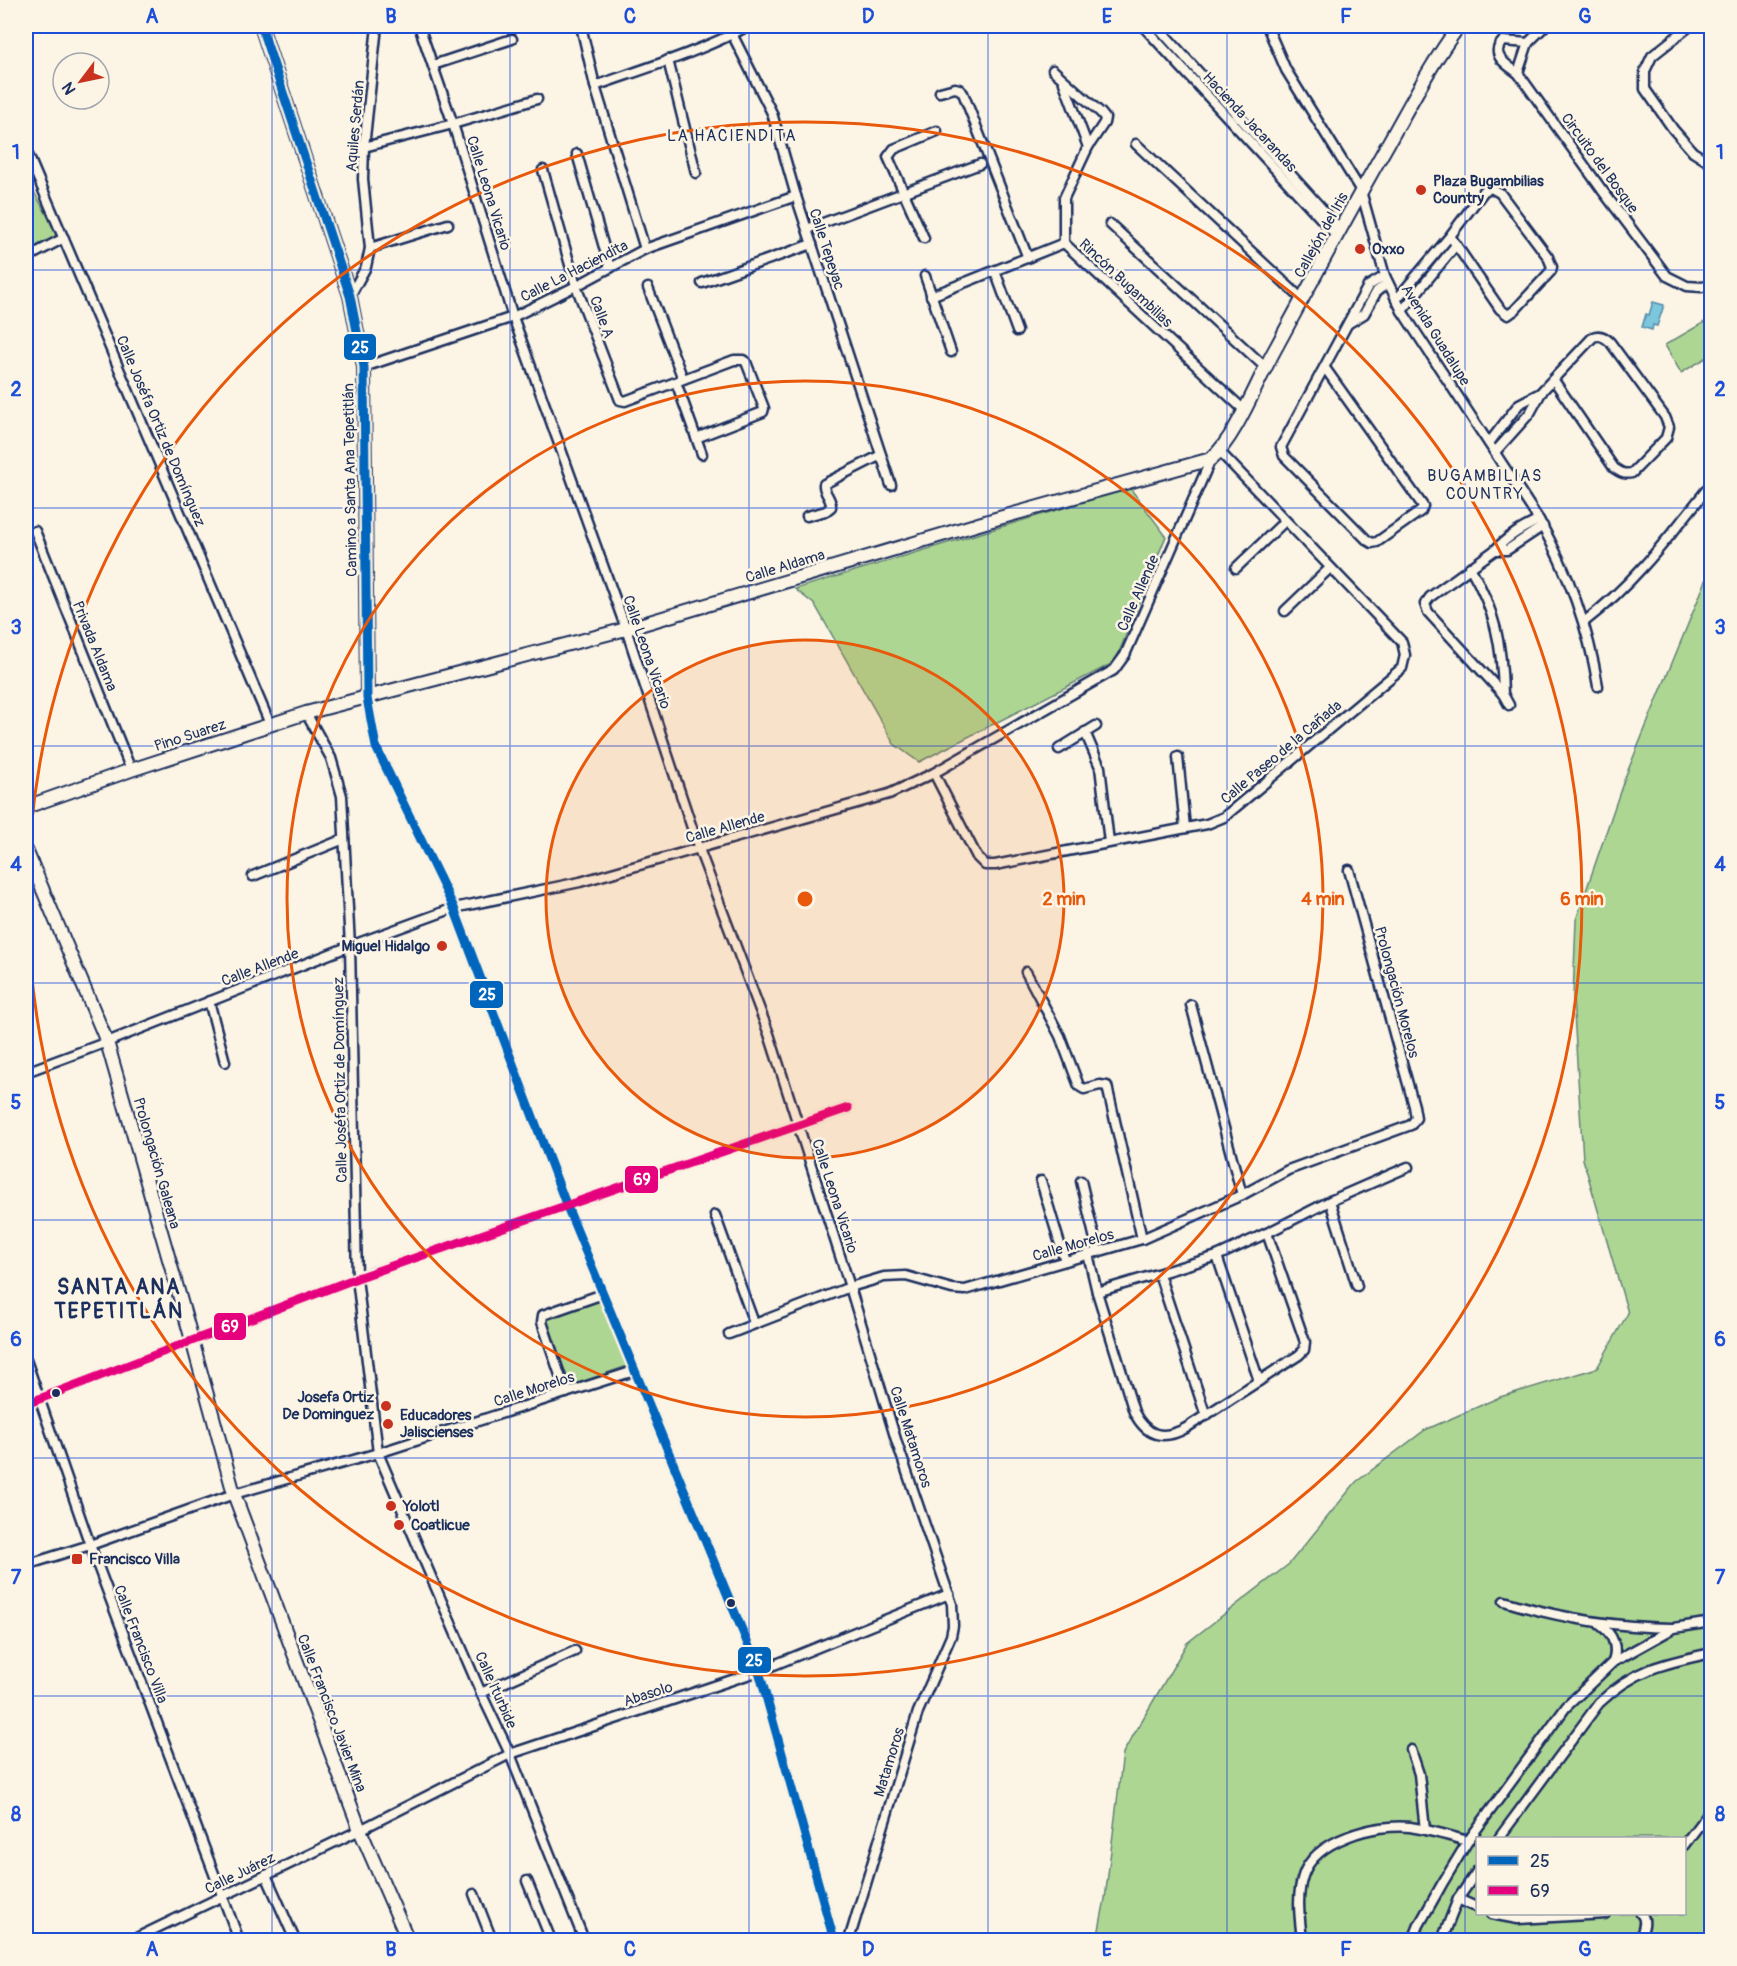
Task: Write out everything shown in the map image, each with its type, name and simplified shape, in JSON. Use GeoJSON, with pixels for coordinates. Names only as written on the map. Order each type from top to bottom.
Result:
{"type":"FeatureCollection","features":[{"type":"Feature","properties":{"kind":"street","name":"Camino a Santa Ana Tepetitlán"},"geometry":{"type":"LineString","coordinates":[[261,26],[350,296],[364,367],[367,698]]}},
{"type":"Feature","properties":{"kind":"street","name":"Aquiles Serdán"},"geometry":{"type":"LineString","coordinates":[[350,296],[366,267],[370,248],[363,178],[364,147],[377,26]]}},
{"type":"Feature","properties":{"kind":"street","name":"Calle Leona Vicario"},"geometry":{"type":"LineString","coordinates":[[419,26],[453,124],[513,317],[626,629],[699,849],[769,1034],[850,1287]]}},
{"type":"Feature","properties":{"kind":"street"},"geometry":{"type":"LineString","coordinates":[[581,26],[595,86],[645,249]]}},
{"type":"Feature","properties":{"kind":"street"},"geometry":{"type":"LineString","coordinates":[[595,86],[668,60],[730,30],[748,26]]}},
{"type":"Feature","properties":{"kind":"street","name":"Hacienda Jacarandas"},"geometry":{"type":"LineString","coordinates":[[1143,26],[1339,233]]}},
{"type":"Feature","properties":{"kind":"street","name":"Hacienda Jacarandas"},"geometry":{"type":"LineString","coordinates":[[1157,26],[1313,205]]}},
{"type":"Feature","properties":{"kind":"street","name":"Avenida Guadalupe"},"geometry":{"type":"LineString","coordinates":[[1267,26],[1286,70],[1361,191],[1387,279],[1402,311],[1541,523],[1571,583],[1584,622],[1598,686]]}},
{"type":"Feature","properties":{"kind":"street","name":"Callejón del Iris"},"geometry":{"type":"LineString","coordinates":[[1215,455],[1244,410],[1361,191],[1441,50],[1459,26]]}},
{"type":"Feature","properties":{"kind":"street"},"geometry":{"type":"LineString","coordinates":[[1518,73],[1528,43],[1545,26]]}},
{"type":"Feature","properties":{"kind":"street"},"geometry":{"type":"LineString","coordinates":[[1690,26],[1652,56],[1645,71],[1645,89],[1673,129],[1693,152],[1712,164]]}},
{"type":"Feature","properties":{"kind":"street","name":"Calle Tepeyac"},"geometry":{"type":"LineString","coordinates":[[730,30],[772,113],[796,196],[891,485]]}},
{"type":"Feature","properties":{"kind":"street"},"geometry":{"type":"LineString","coordinates":[[433,65],[512,39]]}},
{"type":"Feature","properties":{"kind":"street","name":"Circuito del Bosque"},"geometry":{"type":"LineString","coordinates":[[1528,43],[1503,41],[1497,52],[1499,58],[1518,73],[1667,276],[1687,286],[1712,285]]}},
{"type":"Feature","properties":{"kind":"street"},"geometry":{"type":"LineString","coordinates":[[668,60],[696,173]]}},
{"type":"Feature","properties":{"kind":"street"},"geometry":{"type":"LineString","coordinates":[[1183,69],[1190,62]]}},
{"type":"Feature","properties":{"kind":"street","name":"Rincón Bugambilias"},"geometry":{"type":"LineString","coordinates":[[1053,70],[1105,118],[1088,147],[1064,198],[1064,243],[1244,410]]}},
{"type":"Feature","properties":{"kind":"street"},"geometry":{"type":"LineString","coordinates":[[1064,81],[1088,147]]}},
{"type":"Feature","properties":{"kind":"street"},"geometry":{"type":"LineString","coordinates":[[940,92],[959,88],[963,93],[1028,258]]}},
{"type":"Feature","properties":{"kind":"street"},"geometry":{"type":"LineString","coordinates":[[364,147],[537,99]]}},
{"type":"Feature","properties":{"kind":"street"},"geometry":{"type":"LineString","coordinates":[[924,238],[889,161],[889,154],[894,149],[937,131]]}},
{"type":"Feature","properties":{"kind":"street"},"geometry":{"type":"LineString","coordinates":[[1136,144],[1302,299]]}},
{"type":"Feature","properties":{"kind":"street","name":"Calle Joséfa Ortiz de Domínguez"},"geometry":{"type":"LineString","coordinates":[[26,150],[270,724]]}},
{"type":"Feature","properties":{"kind":"street"},"geometry":{"type":"LineString","coordinates":[[578,154],[610,268]]}},
{"type":"Feature","properties":{"kind":"street"},"geometry":{"type":"LineString","coordinates":[[807,229],[980,164]]}},
{"type":"Feature","properties":{"kind":"street","name":"Calle A"},"geometry":{"type":"LineString","coordinates":[[543,170],[576,286],[618,398],[622,402],[679,380]]}},
{"type":"Feature","properties":{"kind":"street"},"geometry":{"type":"LineString","coordinates":[[1396,300],[1450,236],[1484,191],[1491,188],[1500,193],[1548,257],[1552,267],[1551,272],[1508,315],[1500,309],[1450,236]]}},
{"type":"Feature","properties":{"kind":"street","name":"Calle La Haciendita"},"geometry":{"type":"LineString","coordinates":[[364,367],[513,317],[645,249],[796,196]]}},
{"type":"Feature","properties":{"kind":"street"},"geometry":{"type":"LineString","coordinates":[[370,248],[448,224]]}},
{"type":"Feature","properties":{"kind":"street"},"geometry":{"type":"LineString","coordinates":[[1110,224],[1265,368]]}},
{"type":"Feature","properties":{"kind":"street"},"geometry":{"type":"LineString","coordinates":[[26,258],[64,238]]}},
{"type":"Feature","properties":{"kind":"street"},"geometry":{"type":"LineString","coordinates":[[931,296],[1064,243]]}},
{"type":"Feature","properties":{"kind":"street"},"geometry":{"type":"LineString","coordinates":[[702,283],[812,244]]}},
{"type":"Feature","properties":{"kind":"street"},"geometry":{"type":"LineString","coordinates":[[1402,311],[1456,245]]}},
{"type":"Feature","properties":{"kind":"street"},"geometry":{"type":"LineString","coordinates":[[995,271],[1017,331]]}},
{"type":"Feature","properties":{"kind":"street"},"geometry":{"type":"LineString","coordinates":[[925,276],[951,352]]}},
{"type":"Feature","properties":{"kind":"street"},"geometry":{"type":"LineString","coordinates":[[1325,368],[1423,506],[1421,511],[1377,542],[1372,543],[1366,540],[1284,456],[1281,444],[1349,323],[1364,315],[1377,291],[1387,279]]}},
{"type":"Feature","properties":{"kind":"street"},"geometry":{"type":"LineString","coordinates":[[648,288],[702,454]]}},
{"type":"Feature","properties":{"kind":"street"},"geometry":{"type":"LineString","coordinates":[[1495,452],[1530,413],[1542,391],[1553,379],[1593,337],[1602,336],[1610,342],[1665,417],[1669,428],[1666,438],[1632,473],[1626,475],[1619,472],[1553,379]]}},
{"type":"Feature","properties":{"kind":"street"},"geometry":{"type":"LineString","coordinates":[[679,380],[734,360],[743,360],[748,366],[764,408],[764,412],[696,438]]}},
{"type":"Feature","properties":{"kind":"street"},"geometry":{"type":"LineString","coordinates":[[1489,443],[1519,405],[1542,391]]}},
{"type":"Feature","properties":{"kind":"street"},"geometry":{"type":"LineString","coordinates":[[807,516],[826,511],[831,507],[824,483],[881,455]]}},
{"type":"Feature","properties":{"kind":"street","name":"Calle Aldama"},"geometry":{"type":"LineString","coordinates":[[367,698],[626,629],[992,519],[1215,455]]}},
{"type":"Feature","properties":{"kind":"street","name":"Calle Paseo de la Cañada"},"geometry":{"type":"LineString","coordinates":[[934,773],[977,857],[984,865],[995,865],[1208,824],[1224,817],[1402,668],[1405,655],[1402,642],[1285,521],[1215,455]]}},
{"type":"Feature","properties":{"kind":"street","name":"Calle Allende"},"geometry":{"type":"LineString","coordinates":[[26,1071],[454,908],[580,882],[699,849],[889,794],[934,773],[1114,670],[1120,664],[1215,455]]}},
{"type":"Feature","properties":{"kind":"street"},"geometry":{"type":"LineString","coordinates":[[1584,622],[1605,607],[1634,578],[1712,483]]}},
{"type":"Feature","properties":{"kind":"street"},"geometry":{"type":"LineString","coordinates":[[1236,568],[1285,521]]}},
{"type":"Feature","properties":{"kind":"street"},"geometry":{"type":"LineString","coordinates":[[1509,705],[1503,694],[1425,607],[1430,597],[1520,529],[1541,523]]}},
{"type":"Feature","properties":{"kind":"street","name":"Privada Aldama"},"geometry":{"type":"LineString","coordinates":[[35,531],[131,770]]}},
{"type":"Feature","properties":{"kind":"street"},"geometry":{"type":"LineString","coordinates":[[1470,567],[1485,593],[1495,624],[1503,675],[1503,694]]}},
{"type":"Feature","properties":{"kind":"street"},"geometry":{"type":"LineString","coordinates":[[1285,611],[1330,568]]}},
{"type":"Feature","properties":{"kind":"street"},"geometry":{"type":"LineString","coordinates":[[367,698],[376,747],[454,908],[566,1204],[759,1671],[834,1941]]}},
{"type":"Feature","properties":{"kind":"street","name":"Pino Suarez"},"geometry":{"type":"LineString","coordinates":[[26,807],[270,724],[367,698]]}},
{"type":"Feature","properties":{"kind":"street","name":"Calle Joséfa Ortiz de Domínguez"},"geometry":{"type":"LineString","coordinates":[[306,713],[331,758],[342,796],[350,946],[357,1278],[378,1453]]}},
{"type":"Feature","properties":{"kind":"street"},"geometry":{"type":"LineString","coordinates":[[1059,749],[1096,726]]}},
{"type":"Feature","properties":{"kind":"street"},"geometry":{"type":"LineString","coordinates":[[1085,732],[1101,767],[1109,842]]}},
{"type":"Feature","properties":{"kind":"street"},"geometry":{"type":"LineString","coordinates":[[1178,757],[1185,828]]}},
{"type":"Feature","properties":{"kind":"street"},"geometry":{"type":"LineString","coordinates":[[253,876],[344,840]]}},
{"type":"Feature","properties":{"kind":"street","name":"Prolongación Galeana"},"geometry":{"type":"LineString","coordinates":[[26,850],[106,1042],[234,1494]]}},
{"type":"Feature","properties":{"kind":"street","name":"Prolongación Morelos"},"geometry":{"type":"LineString","coordinates":[[1349,870],[1414,1106],[1416,1114],[1414,1122]]}},
{"type":"Feature","properties":{"kind":"street"},"geometry":{"type":"LineString","coordinates":[[1026,972],[1060,1036],[1079,1086],[1084,1089],[1100,1085],[1107,1086],[1142,1239]]}},
{"type":"Feature","properties":{"kind":"street"},"geometry":{"type":"LineString","coordinates":[[210,1001],[225,1062]]}},
{"type":"Feature","properties":{"kind":"street"},"geometry":{"type":"LineString","coordinates":[[1191,1005],[1242,1195]]}},
{"type":"Feature","properties":{"kind":"street"},"geometry":{"type":"LineString","coordinates":[[26,1404],[357,1278],[848,1108]]}},
{"type":"Feature","properties":{"kind":"street","name":"Calle Morelos"},"geometry":{"type":"LineString","coordinates":[[729,1334],[850,1287],[884,1278],[901,1276],[965,1290],[1142,1239],[1242,1195],[1288,1170],[1406,1128],[1414,1122]]}},
{"type":"Feature","properties":{"kind":"street"},"geometry":{"type":"LineString","coordinates":[[1097,1292],[1217,1256],[1330,1201],[1408,1167]]}},
{"type":"Feature","properties":{"kind":"street"},"geometry":{"type":"LineString","coordinates":[[1041,1181],[1065,1261]]}},
{"type":"Feature","properties":{"kind":"street"},"geometry":{"type":"LineString","coordinates":[[1081,1181],[1098,1252]]}},
{"type":"Feature","properties":{"kind":"street"},"geometry":{"type":"LineString","coordinates":[[1330,1201],[1357,1286]]}},
{"type":"Feature","properties":{"kind":"street"},"geometry":{"type":"LineString","coordinates":[[715,1215],[754,1323]]}},
{"type":"Feature","properties":{"kind":"street"},"geometry":{"type":"LineString","coordinates":[[1088,1254],[1097,1292],[1134,1412],[1140,1423],[1148,1430],[1159,1435],[1168,1435],[1176,1434],[1206,1416],[1299,1355],[1305,1346],[1267,1233]]}},
{"type":"Feature","properties":{"kind":"street"},"geometry":{"type":"LineString","coordinates":[[1217,1256],[1259,1381]]}},
{"type":"Feature","properties":{"kind":"street"},"geometry":{"type":"LineString","coordinates":[[1159,1274],[1206,1416]]}},
{"type":"Feature","properties":{"kind":"street","name":"Calle Matamoros"},"geometry":{"type":"LineString","coordinates":[[850,1287],[897,1443],[949,1594]]}},
{"type":"Feature","properties":{"kind":"street"},"geometry":{"type":"LineString","coordinates":[[566,1393],[542,1322],[543,1315],[603,1294]]}},
{"type":"Feature","properties":{"kind":"street","name":"Calle Francisco Villa"},"geometry":{"type":"LineString","coordinates":[[26,1360],[90,1545],[238,1941]]}},
{"type":"Feature","properties":{"kind":"street","name":"Calle Morelos"},"geometry":{"type":"LineString","coordinates":[[26,1565],[234,1494],[378,1453],[634,1371]]}},
{"type":"Feature","properties":{"kind":"street","name":"Calle Iturbide"},"geometry":{"type":"LineString","coordinates":[[378,1453],[481,1693],[510,1754],[584,1941]]}},
{"type":"Feature","properties":{"kind":"street","name":"Calle Francisco Javier Mina"},"geometry":{"type":"LineString","coordinates":[[234,1494],[360,1830],[408,1941]]}},
{"type":"Feature","properties":{"kind":"street","name":"Abasolo"},"geometry":{"type":"LineString","coordinates":[[360,1830],[510,1754],[759,1671],[949,1594]]}},
{"type":"Feature","properties":{"kind":"street","name":"Matamoros"},"geometry":{"type":"LineString","coordinates":[[849,1941],[918,1712],[951,1636],[954,1615],[949,1594]]}},
{"type":"Feature","properties":{"kind":"street"},"geometry":{"type":"LineString","coordinates":[[1504,1601],[1550,1614],[1597,1623],[1674,1628],[1712,1622]]}},
{"type":"Feature","properties":{"kind":"street"},"geometry":{"type":"LineString","coordinates":[[1597,1623],[1607,1630],[1613,1640],[1615,1651],[1613,1662]]}},
{"type":"Feature","properties":{"kind":"street"},"geometry":{"type":"LineString","coordinates":[[1413,1941],[1419,1925],[1468,1841],[1566,1707],[1613,1662],[1674,1628]]}},
{"type":"Feature","properties":{"kind":"street"},"geometry":{"type":"LineString","coordinates":[[481,1693],[575,1651]]}},
{"type":"Feature","properties":{"kind":"street"},"geometry":{"type":"LineString","coordinates":[[1500,1837],[1607,1695],[1654,1667],[1712,1653]]}},
{"type":"Feature","properties":{"kind":"street"},"geometry":{"type":"LineString","coordinates":[[1411,1750],[1419,1774],[1425,1830]]}},
{"type":"Feature","properties":{"kind":"street"},"geometry":{"type":"LineString","coordinates":[[1686,1842],[1712,1808]]}},
{"type":"Feature","properties":{"kind":"street"},"geometry":{"type":"LineString","coordinates":[[1302,1941],[1298,1901],[1300,1890],[1309,1862],[1318,1854],[1340,1841],[1367,1831],[1396,1827],[1425,1830],[1468,1841]]}},
{"type":"Feature","properties":{"kind":"street","name":"Calle Juárez"},"geometry":{"type":"LineString","coordinates":[[132,1941],[360,1830]]}},
{"type":"Feature","properties":{"kind":"street"},"geometry":{"type":"LineString","coordinates":[[1442,1941],[1458,1899],[1476,1873]]}},
{"type":"Feature","properties":{"kind":"street"},"geometry":{"type":"LineString","coordinates":[[266,1875],[295,1941]]}},
{"type":"Feature","properties":{"kind":"street"},"geometry":{"type":"LineString","coordinates":[[527,1881],[551,1941]]}},
{"type":"Feature","properties":{"kind":"street"},"geometry":{"type":"LineString","coordinates":[[474,1894],[492,1941]]}},
{"type":"Feature","properties":{"kind":"street"},"geometry":{"type":"LineString","coordinates":[[1458,1899],[1476,1907]]}},
{"type":"Feature","properties":{"kind":"street"},"geometry":{"type":"LineString","coordinates":[[1496,1915],[1518,1919],[1588,1915]]}},
{"type":"Feature","properties":{"kind":"street"},"geometry":{"type":"LineString","coordinates":[[1640,1941],[1645,1921],[1642,1915]]}},
{"type":"Feature","properties":{"kind":"street"},"geometry":{"type":"LineString","coordinates":[[26,1929],[30,1941]]}},
{"type":"Feature","properties":{"kind":"green space"},"geometry":{"type":"Polygon","coordinates":[[[26,178],[59,236],[26,253],[26,178]]]}},
{"type":"Feature","properties":{"kind":"green space"},"geometry":{"type":"Polygon","coordinates":[[[1708,320],[1711,326],[1711,355],[1681,373],[1665,345],[1708,320]]]}},
{"type":"Feature","properties":{"kind":"green space"},"geometry":{"type":"Polygon","coordinates":[[[1130,488],[1166,536],[1115,662],[919,762],[894,744],[815,605],[795,589],[1130,488]]]}},
{"type":"Feature","properties":{"kind":"green space"},"geometry":{"type":"Polygon","coordinates":[[[1711,568],[1711,1940],[1097,1940],[1105,1899],[1123,1753],[1187,1643],[1289,1564],[1356,1482],[1425,1430],[1500,1397],[1597,1368],[1628,1313],[1583,1159],[1573,997],[1576,920],[1624,780],[1711,568]]]}},
{"type":"Feature","properties":{"kind":"green space"},"geometry":{"type":"Polygon","coordinates":[[[600,1297],[627,1366],[570,1386],[546,1316],[600,1297]]]}},
{"type":"Feature","properties":{"kind":"water"},"geometry":{"type":"Polygon","coordinates":[[[1653,302],[1664,305],[1657,326],[1653,325],[1652,330],[1642,327],[1653,302]]]}},
{"type":"Feature","properties":{"kind":"transit line","name":"25"},"geometry":{"type":"LineString","coordinates":[[261,26],[350,296],[364,367],[367,698],[376,747],[454,908],[566,1204],[759,1671],[834,1940]]}},
{"type":"Feature","properties":{"kind":"transit line","name":"69"},"geometry":{"type":"LineString","coordinates":[[26,1404],[357,1278],[848,1108]]}},
{"type":"Feature","properties":{"kind":"place","name":"Plaza Bugambilias Country"},"geometry":{"type":"Point","coordinates":[1421,190]}},
{"type":"Feature","properties":{"kind":"place","name":"Oxxo"},"geometry":{"type":"Point","coordinates":[1360,249]}},
{"type":"Feature","properties":{"kind":"place","name":"Miguel Hidalgo"},"geometry":{"type":"Point","coordinates":[442,946]}},
{"type":"Feature","properties":{"kind":"place","name":"Josefa Ortiz De Dominguez"},"geometry":{"type":"Point","coordinates":[386,1406]}},
{"type":"Feature","properties":{"kind":"place","name":"Educadores Jaliscienses"},"geometry":{"type":"Point","coordinates":[388,1424]}},
{"type":"Feature","properties":{"kind":"place","name":"Yolotl"},"geometry":{"type":"Point","coordinates":[391,1506]}},
{"type":"Feature","properties":{"kind":"place","name":"Coatlicue"},"geometry":{"type":"Point","coordinates":[399,1525]}},
{"type":"Feature","properties":{"kind":"place","name":"Francisco Villa"},"geometry":{"type":"Point","coordinates":[77,1559]}},
{"type":"Feature","properties":{"kind":"district","name":"LA HACIENDITA"},"geometry":{"type":"Point","coordinates":[732,135]}},
{"type":"Feature","properties":{"kind":"district","name":"BUGAMBILIAS COUNTRY"},"geometry":{"type":"Point","coordinates":[1485,484]}},
{"type":"Feature","properties":{"kind":"district","name":"SANTA ANA TEPETITLÁN"},"geometry":{"type":"Point","coordinates":[119,1299]}}]}
